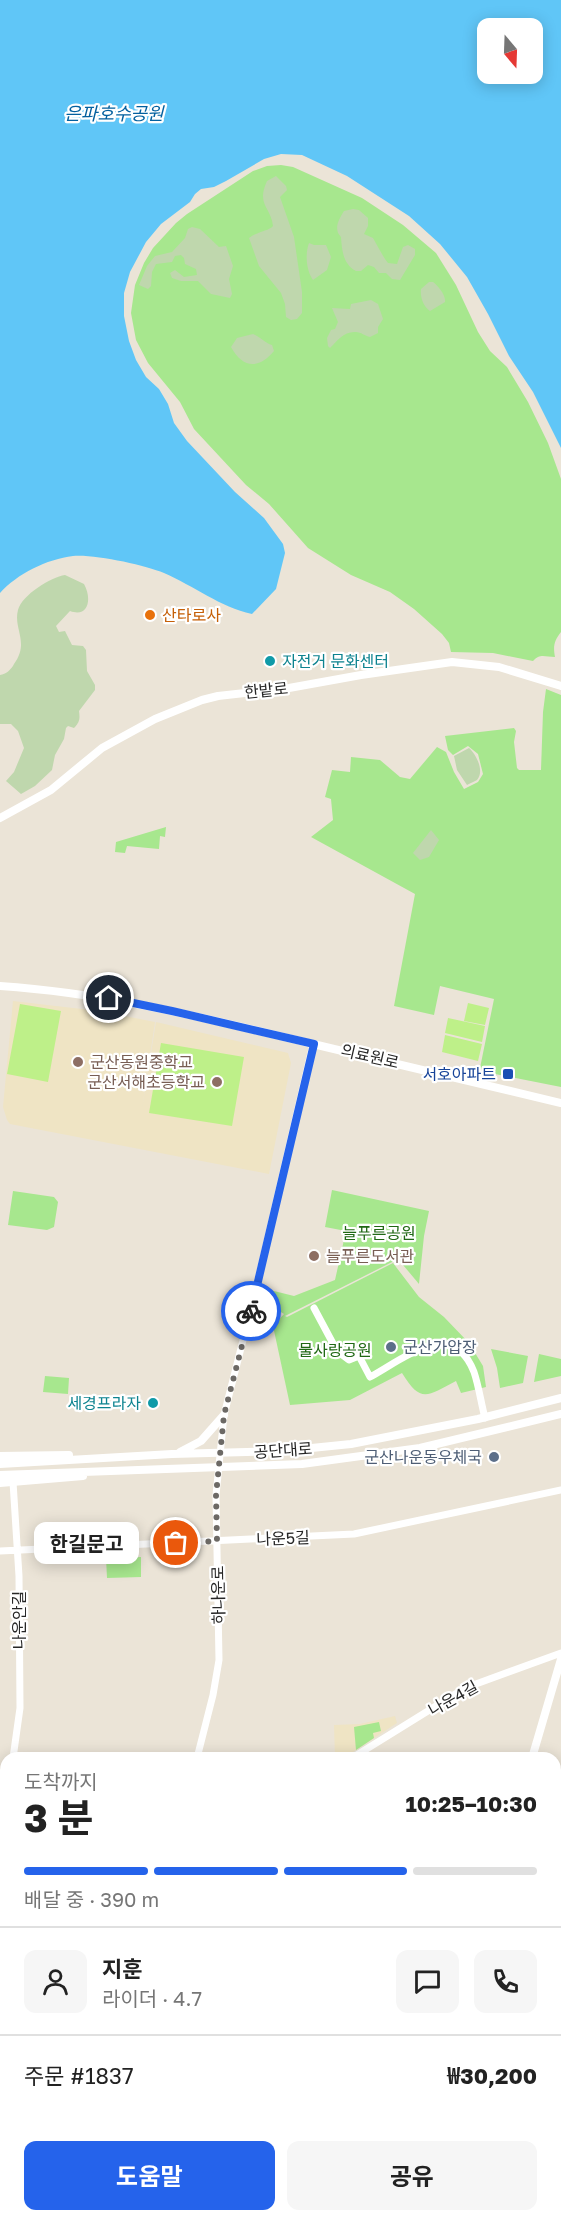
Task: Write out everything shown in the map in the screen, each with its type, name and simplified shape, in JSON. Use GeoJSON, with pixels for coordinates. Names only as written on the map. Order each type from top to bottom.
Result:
{"type":"FeatureCollection","features":[{"type":"Feature","properties":{"kind":"street","name":"한밭로"},"geometry":{"type":"LineString","coordinates":[[0,818],[51,790],[102,748],[155,719],[218,696],[289,688],[452,662],[499,667],[561,686]]}},
{"type":"Feature","properties":{"kind":"street","name":"의료원로"},"geometry":{"type":"LineString","coordinates":[[0,986],[60,991],[131,1002],[561,1103]]}},
{"type":"Feature","properties":{"kind":"street","name":"하나운로"},"geometry":{"type":"LineString","coordinates":[[199,1752],[219,1660],[216,1495],[224,1415],[314,1044]]}},
{"type":"Feature","properties":{"kind":"street"},"geometry":{"type":"LineString","coordinates":[[314,1308],[337,1351],[349,1360],[359,1356],[370,1377],[429,1346],[445,1344],[460,1350],[473,1370],[484,1418]]}},
{"type":"Feature","properties":{"kind":"street","name":"공단대로"},"geometry":{"type":"LineString","coordinates":[[0,1464],[172,1454],[282,1451],[351,1444],[484,1418],[561,1398]]}},
{"type":"Feature","properties":{"kind":"street","name":"공단대로"},"geometry":{"type":"LineString","coordinates":[[0,1475],[302,1464],[394,1452],[474,1436],[561,1414]]}},
{"type":"Feature","properties":{"kind":"street"},"geometry":{"type":"LineString","coordinates":[[0,1456],[172,1454],[185,1451],[201,1441],[224,1415]]}},
{"type":"Feature","properties":{"kind":"street"},"geometry":{"type":"LineString","coordinates":[[0,1483],[145,1469]]}},
{"type":"Feature","properties":{"kind":"street","name":"나운안길"},"geometry":{"type":"LineString","coordinates":[[13,1482],[21,1708],[14,1752]]}},
{"type":"Feature","properties":{"kind":"street","name":"나운5길"},"geometry":{"type":"LineString","coordinates":[[0,1551],[354,1534],[561,1490]]}},
{"type":"Feature","properties":{"kind":"street","name":"나운4길"},"geometry":{"type":"LineString","coordinates":[[362,1752],[465,1688],[561,1653]]}},
{"type":"Feature","properties":{"kind":"street"},"geometry":{"type":"LineString","coordinates":[[534,1752],[561,1659]]}},
{"type":"Feature","properties":{"kind":"shaded area"},"geometry":{"type":"Polygon","coordinates":[[[13,1001],[99,1011],[155,1022],[142,1109],[156,1022],[288,1053],[291,1063],[269,1174],[10,1124],[3,1107],[13,1001]]]}},
{"type":"Feature","properties":{"kind":"shaded area"},"geometry":{"type":"Polygon","coordinates":[[[395,1716],[397,1723],[353,1752],[335,1752],[334,1725],[360,1724],[395,1716]]]}},
{"type":"Feature","properties":{"kind":"green space"},"geometry":{"type":"Polygon","coordinates":[[[267,166],[293,167],[362,198],[403,225],[436,253],[456,285],[478,332],[490,351],[507,367],[528,402],[548,443],[561,479],[561,632],[555,644],[555,657],[540,656],[533,661],[493,653],[451,652],[449,643],[442,634],[414,609],[390,592],[351,575],[308,548],[269,504],[246,485],[194,429],[180,402],[148,363],[136,340],[131,313],[135,285],[153,248],[187,214],[253,171],[267,166]]]}},
{"type":"Feature","properties":{"kind":"green space"},"geometry":{"type":"Polygon","coordinates":[[[276,176],[287,190],[280,197],[294,237],[302,292],[302,313],[297,319],[291,320],[286,317],[281,293],[259,266],[249,238],[273,226],[263,195],[267,181],[276,176]]]}},
{"type":"Feature","properties":{"kind":"green space"},"geometry":{"type":"Polygon","coordinates":[[[359,210],[368,218],[368,226],[364,234],[373,238],[388,263],[397,264],[403,247],[408,245],[415,249],[415,255],[400,280],[392,279],[386,273],[379,273],[374,267],[368,265],[361,271],[356,271],[348,265],[337,227],[344,211],[359,210]]]}},
{"type":"Feature","properties":{"kind":"green space"},"geometry":{"type":"Polygon","coordinates":[[[192,227],[200,229],[219,247],[226,246],[233,266],[229,279],[232,294],[230,298],[211,294],[198,281],[181,281],[172,278],[170,273],[175,270],[184,277],[197,275],[196,269],[185,264],[181,255],[175,256],[172,262],[156,264],[152,272],[151,286],[148,289],[139,285],[147,266],[155,256],[172,252],[185,238],[188,229],[192,227]]]}},
{"type":"Feature","properties":{"kind":"green space"},"geometry":{"type":"Polygon","coordinates":[[[309,243],[326,245],[331,257],[327,270],[313,280],[307,262],[309,243]]]}},
{"type":"Feature","properties":{"kind":"green space"},"geometry":{"type":"Polygon","coordinates":[[[429,282],[437,286],[445,299],[445,302],[430,311],[424,304],[421,292],[421,289],[429,282]]]}},
{"type":"Feature","properties":{"kind":"green space"},"geometry":{"type":"Polygon","coordinates":[[[371,300],[378,304],[383,319],[378,327],[378,333],[370,337],[358,332],[348,333],[330,348],[327,338],[338,322],[332,308],[350,309],[351,304],[371,300]]]}},
{"type":"Feature","properties":{"kind":"green space"},"geometry":{"type":"Polygon","coordinates":[[[253,334],[272,345],[274,351],[263,361],[251,364],[241,359],[231,347],[237,338],[253,334]]]}},
{"type":"Feature","properties":{"kind":"green space"},"geometry":{"type":"Polygon","coordinates":[[[65,575],[84,584],[88,601],[85,609],[81,612],[70,611],[56,626],[59,632],[65,631],[72,645],[83,646],[86,650],[87,671],[95,685],[95,690],[79,711],[76,726],[66,728],[64,739],[55,755],[52,770],[35,786],[21,794],[6,781],[14,772],[24,748],[18,731],[11,724],[0,724],[0,675],[11,668],[19,656],[21,642],[17,617],[21,604],[38,588],[52,579],[65,575]]]}},
{"type":"Feature","properties":{"kind":"green space"},"geometry":{"type":"Polygon","coordinates":[[[546,689],[561,695],[561,1087],[490,1073],[480,1068],[494,999],[440,986],[434,1015],[394,1006],[415,894],[311,837],[333,820],[331,799],[325,797],[332,770],[350,772],[351,757],[380,760],[400,777],[410,779],[437,747],[446,752],[464,789],[478,782],[483,774],[478,754],[468,746],[453,755],[448,750],[445,736],[514,728],[517,768],[519,770],[541,770],[546,689]]]}},
{"type":"Feature","properties":{"kind":"green space"},"geometry":{"type":"Polygon","coordinates":[[[469,748],[477,758],[480,772],[477,780],[467,785],[457,770],[454,756],[469,748]]]}},
{"type":"Feature","properties":{"kind":"green space"},"geometry":{"type":"Polygon","coordinates":[[[166,827],[165,837],[160,836],[159,849],[127,846],[125,853],[115,852],[116,842],[166,827]]]}},
{"type":"Feature","properties":{"kind":"green space"},"geometry":{"type":"Polygon","coordinates":[[[431,830],[439,840],[429,857],[420,860],[413,853],[431,830]]]}},
{"type":"Feature","properties":{"kind":"green space"},"geometry":{"type":"Polygon","coordinates":[[[468,1003],[489,1008],[485,1025],[464,1021],[468,1003]]]}},
{"type":"Feature","properties":{"kind":"green space"},"geometry":{"type":"Polygon","coordinates":[[[20,1004],[61,1011],[48,1082],[7,1074],[20,1004]]]}},
{"type":"Feature","properties":{"kind":"green space"},"geometry":{"type":"Polygon","coordinates":[[[448,1018],[485,1026],[482,1042],[445,1033],[448,1018]]]}},
{"type":"Feature","properties":{"kind":"green space"},"geometry":{"type":"Polygon","coordinates":[[[445,1035],[482,1044],[478,1061],[442,1052],[445,1035]]]}},
{"type":"Feature","properties":{"kind":"green space"},"geometry":{"type":"Polygon","coordinates":[[[161,1043],[244,1057],[232,1126],[149,1113],[161,1043]]]}},
{"type":"Feature","properties":{"kind":"green space","name":"물사랑공원"},"geometry":{"type":"Polygon","coordinates":[[[332,1190],[429,1211],[419,1284],[398,1259],[285,1316],[393,1263],[419,1297],[444,1317],[469,1343],[483,1366],[486,1387],[461,1393],[456,1381],[425,1394],[414,1389],[402,1373],[350,1400],[290,1405],[273,1326],[284,1314],[267,1303],[270,1290],[294,1296],[335,1280],[346,1231],[325,1227],[332,1190]]]}},
{"type":"Feature","properties":{"kind":"green space"},"geometry":{"type":"Polygon","coordinates":[[[13,1191],[54,1197],[58,1202],[54,1227],[47,1230],[8,1225],[13,1191]]]}},
{"type":"Feature","properties":{"kind":"green space"},"geometry":{"type":"Polygon","coordinates":[[[491,1349],[528,1356],[523,1383],[500,1388],[491,1349]]]}},
{"type":"Feature","properties":{"kind":"green space"},"geometry":{"type":"Polygon","coordinates":[[[539,1354],[561,1359],[561,1376],[534,1382],[539,1354]]]}},
{"type":"Feature","properties":{"kind":"green space"},"geometry":{"type":"Polygon","coordinates":[[[45,1376],[69,1378],[68,1394],[43,1392],[45,1376]]]}},
{"type":"Feature","properties":{"kind":"green space"},"geometry":{"type":"Polygon","coordinates":[[[141,1557],[141,1577],[107,1578],[106,1558],[141,1557]]]}},
{"type":"Feature","properties":{"kind":"green space"},"geometry":{"type":"Polygon","coordinates":[[[379,1722],[381,1731],[373,1733],[374,1738],[356,1750],[354,1727],[379,1722]]]}},
{"type":"Feature","properties":{"kind":"water","name":"은파호수공원"},"geometry":{"type":"Polygon","coordinates":[[[0,0],[561,0],[561,448],[533,392],[509,356],[467,277],[440,244],[409,216],[347,176],[302,155],[281,154],[264,159],[214,187],[201,189],[190,202],[161,224],[146,242],[130,272],[124,293],[124,316],[136,360],[146,377],[159,389],[168,404],[174,423],[187,441],[235,492],[264,518],[283,544],[285,553],[276,589],[252,614],[207,596],[164,573],[119,561],[82,556],[53,560],[43,564],[7,586],[0,593],[0,0]]]}},
{"type":"Feature","properties":{"kind":"way so far"},"geometry":{"type":"LineString","coordinates":[[176,1543],[217,1541],[216,1495],[224,1415],[251,1311]]}},
{"type":"Feature","properties":{"kind":"place","name":"산타로사"},"geometry":{"type":"Point","coordinates":[150,615]}},
{"type":"Feature","properties":{"kind":"place","name":"자전거 문화센터"},"geometry":{"type":"Point","coordinates":[270,661]}},
{"type":"Feature","properties":{"kind":"place","name":"군산동원중학교"},"geometry":{"type":"Point","coordinates":[78,1062]}},
{"type":"Feature","properties":{"kind":"place","name":"서호아파트"},"geometry":{"type":"Point","coordinates":[508,1074]}},
{"type":"Feature","properties":{"kind":"place","name":"군산서해초등학교"},"geometry":{"type":"Point","coordinates":[217,1082]}},
{"type":"Feature","properties":{"kind":"place","name":"늘푸른도서관"},"geometry":{"type":"Point","coordinates":[314,1256]}},
{"type":"Feature","properties":{"kind":"place","name":"군산가압장"},"geometry":{"type":"Point","coordinates":[391,1347]}},
{"type":"Feature","properties":{"kind":"place","name":"세경프라자"},"geometry":{"type":"Point","coordinates":[153,1403]}},
{"type":"Feature","properties":{"kind":"place","name":"군산나운동우체국"},"geometry":{"type":"Point","coordinates":[494,1457]}},
{"type":"Feature","properties":{"kind":"place","name":"한길문고"},"geometry":{"type":"Point","coordinates":[176,1543]}},
{"type":"Feature","properties":{"kind":"route"},"geometry":{"type":"LineString","coordinates":[[109,998],[314,1044],[251,1311]]}},
{"type":"Feature","properties":{"kind":"park label","name":"늘푸른공원"},"geometry":{"type":"Point","coordinates":[379,1233]}}]}
